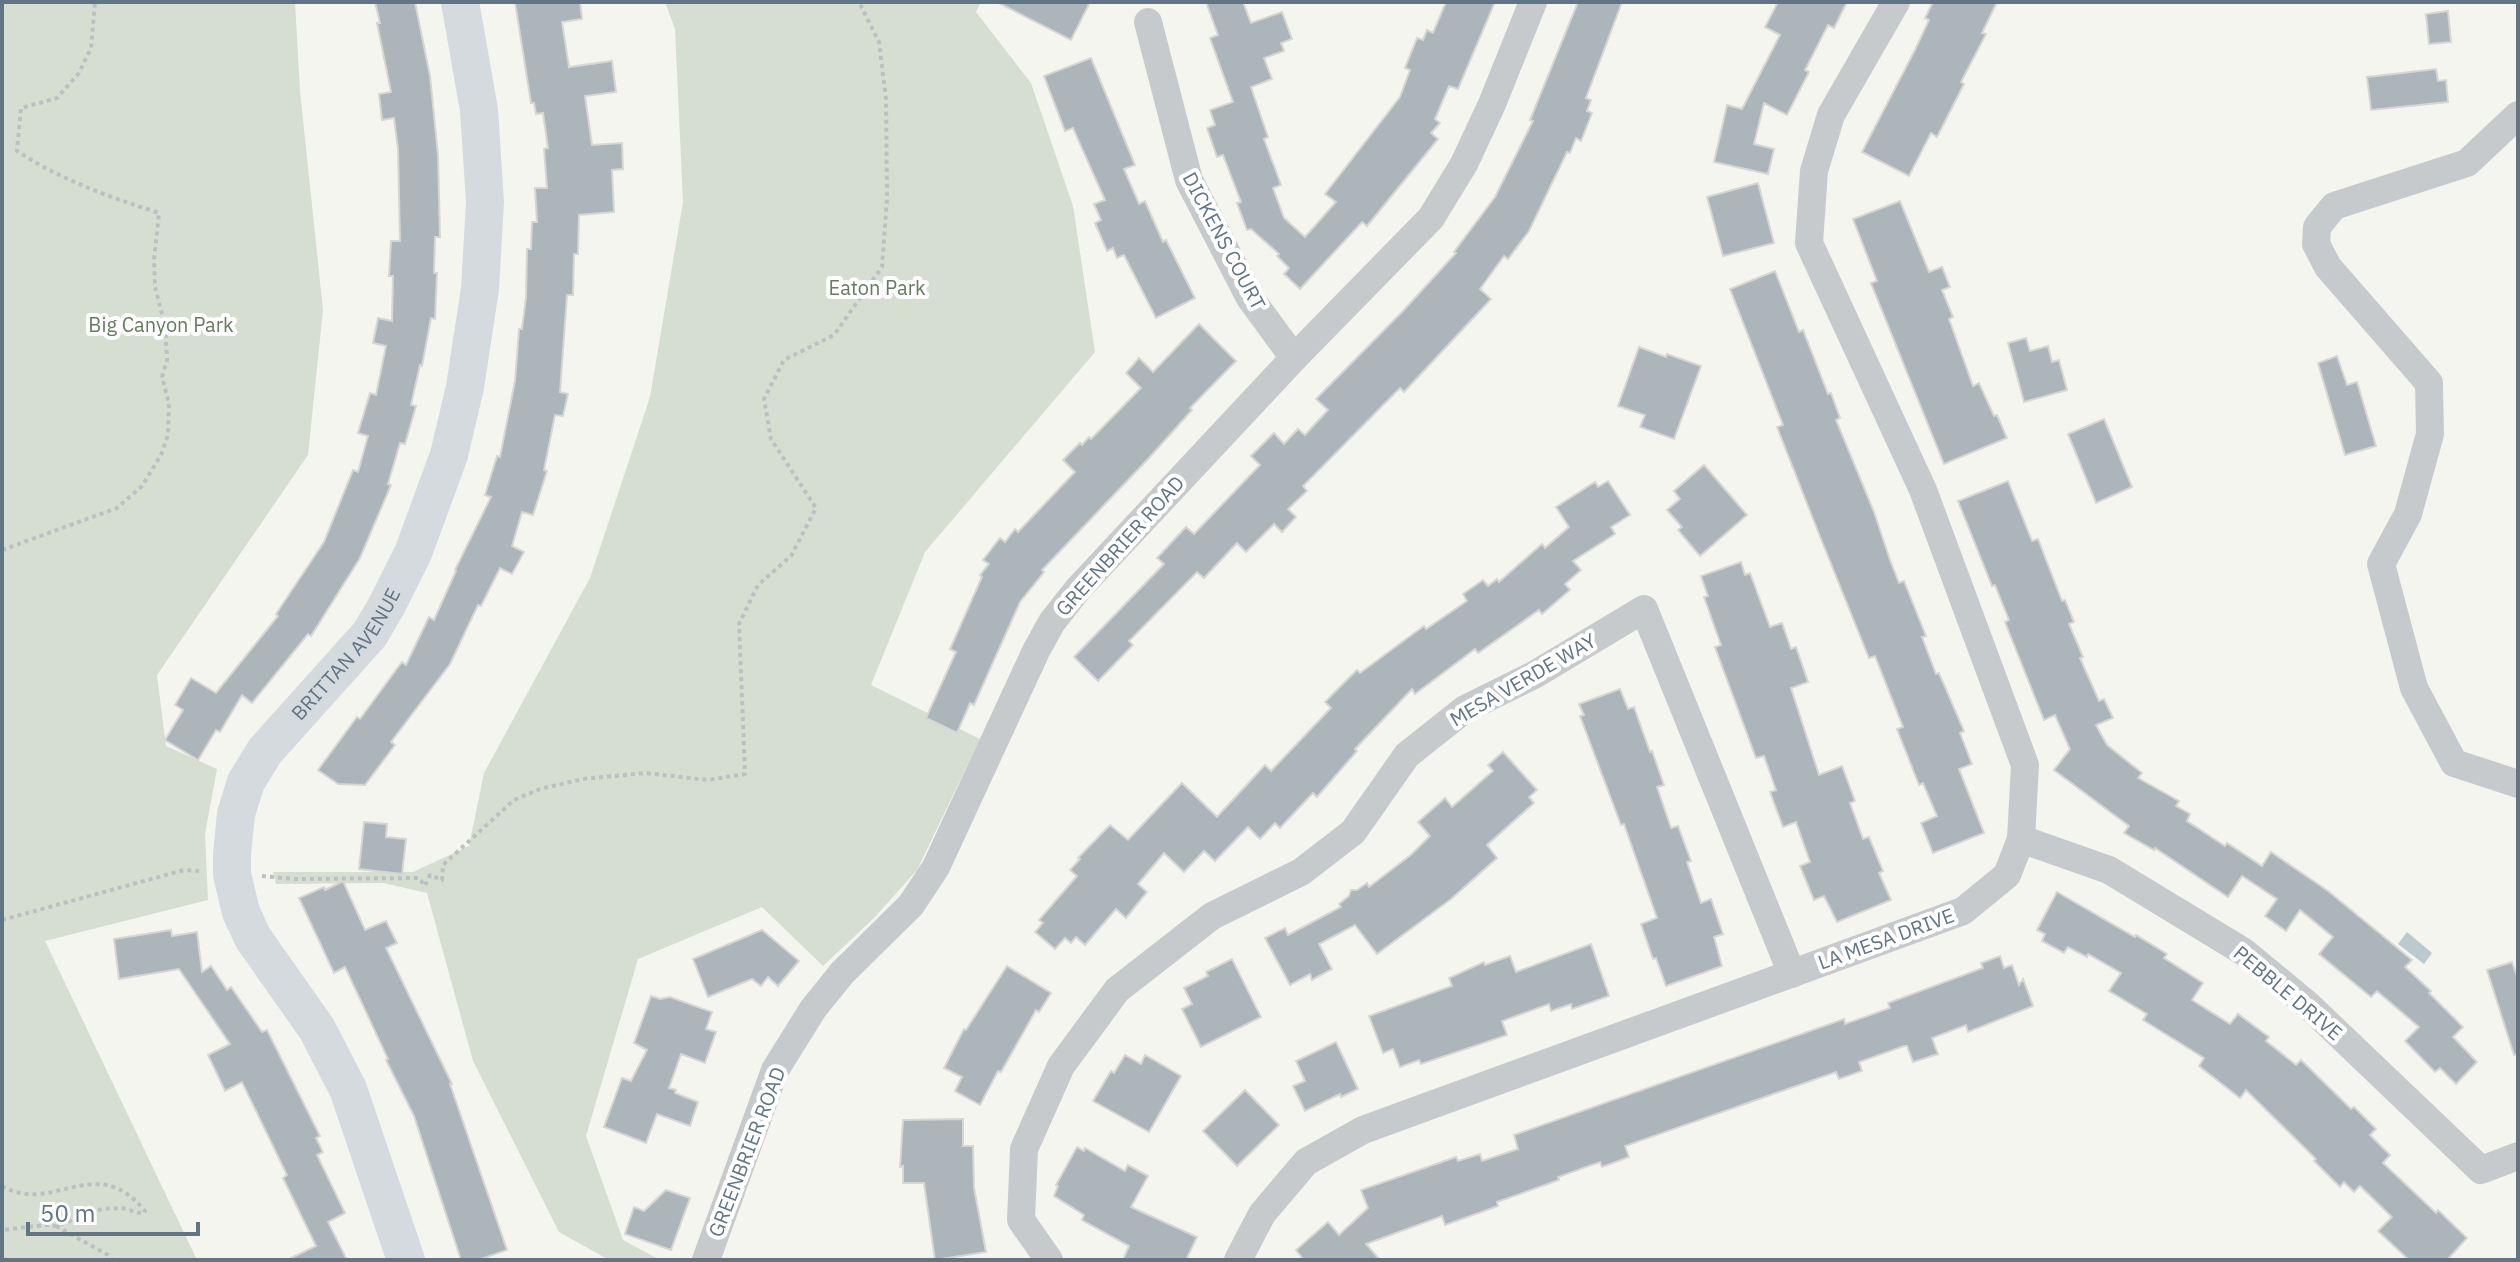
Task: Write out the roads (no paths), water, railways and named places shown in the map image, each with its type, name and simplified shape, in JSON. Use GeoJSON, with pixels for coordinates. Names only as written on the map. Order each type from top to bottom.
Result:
{"type":"FeatureCollection","features":[{"type":"Feature","properties":{"kind":"main road","name":"BRITTAN AVENUE"},"geometry":{"type":"LineString","coordinates":[[406,1260],[348,1089],[317,1029],[253,938],[241,912],[232,874],[236,814],[246,782],[265,751],[370,634],[413,553],[449,455],[465,387],[480,289],[485,202],[479,110],[460,2]]}},
{"type":"Feature","properties":{"kind":"street","name":"GREENBRIER ROAD"},"geometry":{"type":"LineString","coordinates":[[706,1260],[775,1070],[813,1009],[842,973],[911,905],[936,867],[1052,622],[1078,589],[1294,358],[1431,218],[1476,140],[1533,2]]}},
{"type":"Feature","properties":{"kind":"street","name":"LA MESA DRIVE"},"geometry":{"type":"LineString","coordinates":[[1238,1260],[1262,1214],[1306,1162],[1363,1130],[1963,911],[2007,875],[2021,839],[2025,765],[1923,490],[1809,243],[1814,171],[1831,115],[1896,2]]}},
{"type":"Feature","properties":{"kind":"street","name":"DICKENS COURT"},"geometry":{"type":"LineString","coordinates":[[1148,22],[1189,180],[1250,298],[1294,358]]}},
{"type":"Feature","properties":{"kind":"street"},"geometry":{"type":"LineString","coordinates":[[2518,115],[2467,163],[2334,206],[2317,227],[2316,244],[2328,267],[2429,383],[2430,434],[2408,514],[2381,564],[2414,688],[2454,763],[2518,784]]}},
{"type":"Feature","properties":{"kind":"street","name":"MESA VERDE WAY"},"geometry":{"type":"LineString","coordinates":[[1049,1260],[1021,1220],[1024,1149],[1061,1066],[1117,990],[1212,916],[1301,872],[1353,832],[1407,755],[1465,709],[1562,659],[1644,609],[1792,974]]}},
{"type":"Feature","properties":{"kind":"street","name":"PEBBLE DRIVE"},"geometry":{"type":"LineString","coordinates":[[2021,839],[2109,870],[2244,952],[2308,1005],[2481,1170],[2518,1156]]}},
{"type":"Feature","properties":{"kind":"park label","name":"Eaton Park"},"geometry":{"type":"Point","coordinates":[877,288]}},
{"type":"Feature","properties":{"kind":"park label","name":"Big Canyon Park"},"geometry":{"type":"Point","coordinates":[161,325]}}]}
